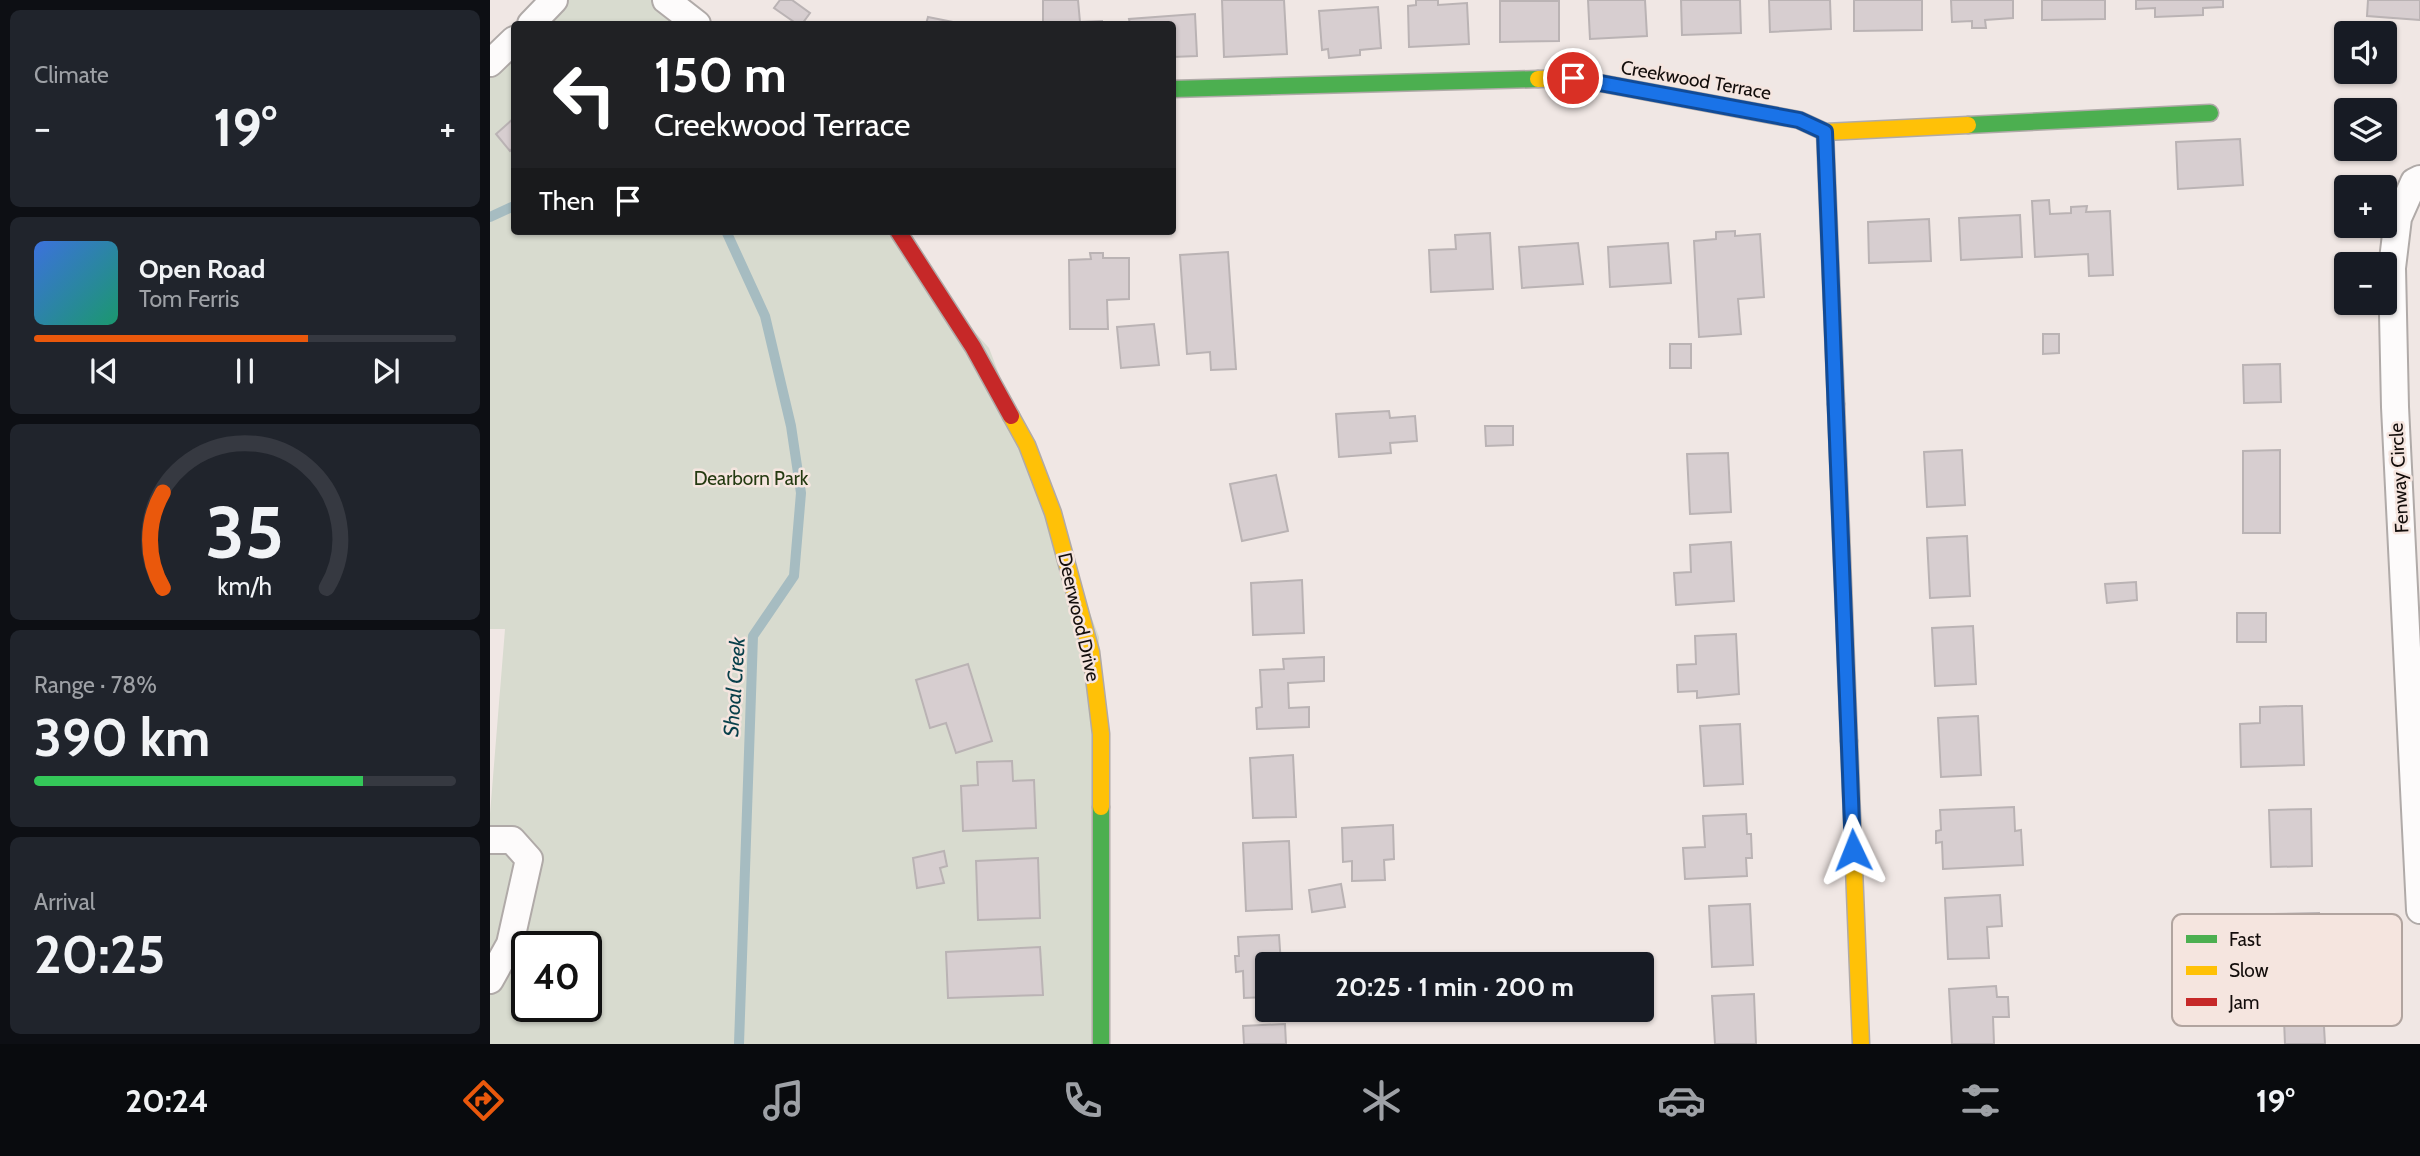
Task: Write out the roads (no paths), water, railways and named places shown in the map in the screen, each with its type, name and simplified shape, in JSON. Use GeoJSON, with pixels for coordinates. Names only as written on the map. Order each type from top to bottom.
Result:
{"type":"FeatureCollection","features":[{"type":"Feature","properties":{"kind":"street"},"geometry":{"type":"LineString","coordinates":[[534,21],[554,0]]}},
{"type":"Feature","properties":{"kind":"street"},"geometry":{"type":"LineString","coordinates":[[666,0],[693,21]]}},
{"type":"Feature","properties":{"kind":"street"},"geometry":{"type":"LineString","coordinates":[[490,62],[511,43]]}},
{"type":"Feature","properties":{"kind":"street","name":"Creekwood Terrace"},"geometry":{"type":"LineString","coordinates":[[1176,89],[1573,78],[1799,120],[1825,132],[2210,113]]}},
{"type":"Feature","properties":{"kind":"street"},"geometry":{"type":"LineString","coordinates":[[1825,132],[1861,1044]]}},
{"type":"Feature","properties":{"kind":"street","name":"Fenway Circle"},"geometry":{"type":"LineString","coordinates":[[2420,178],[2414,182],[2399,218],[2392,268],[2395,407],[2420,910]]}},
{"type":"Feature","properties":{"kind":"street","name":"Deerwood Drive"},"geometry":{"type":"LineString","coordinates":[[901,235],[973,347],[1027,445],[1053,513],[1091,652],[1101,734],[1101,1044]]}},
{"type":"Feature","properties":{"kind":"street"},"geometry":{"type":"LineString","coordinates":[[490,980],[510,944],[529,859],[501,840]]}},
{"type":"Feature","properties":{"kind":"waterway"},"geometry":{"type":"LineString","coordinates":[[490,217],[511,207]]}},
{"type":"Feature","properties":{"kind":"waterway","name":"Shoal Creek"},"geometry":{"type":"LineString","coordinates":[[728,235],[765,316],[791,426],[801,493],[794,576],[753,636],[739,1044]]}},
{"type":"Feature","properties":{"kind":"park label","name":"Dearborn Park"},"geometry":{"type":"Point","coordinates":[751,478]}}]}
